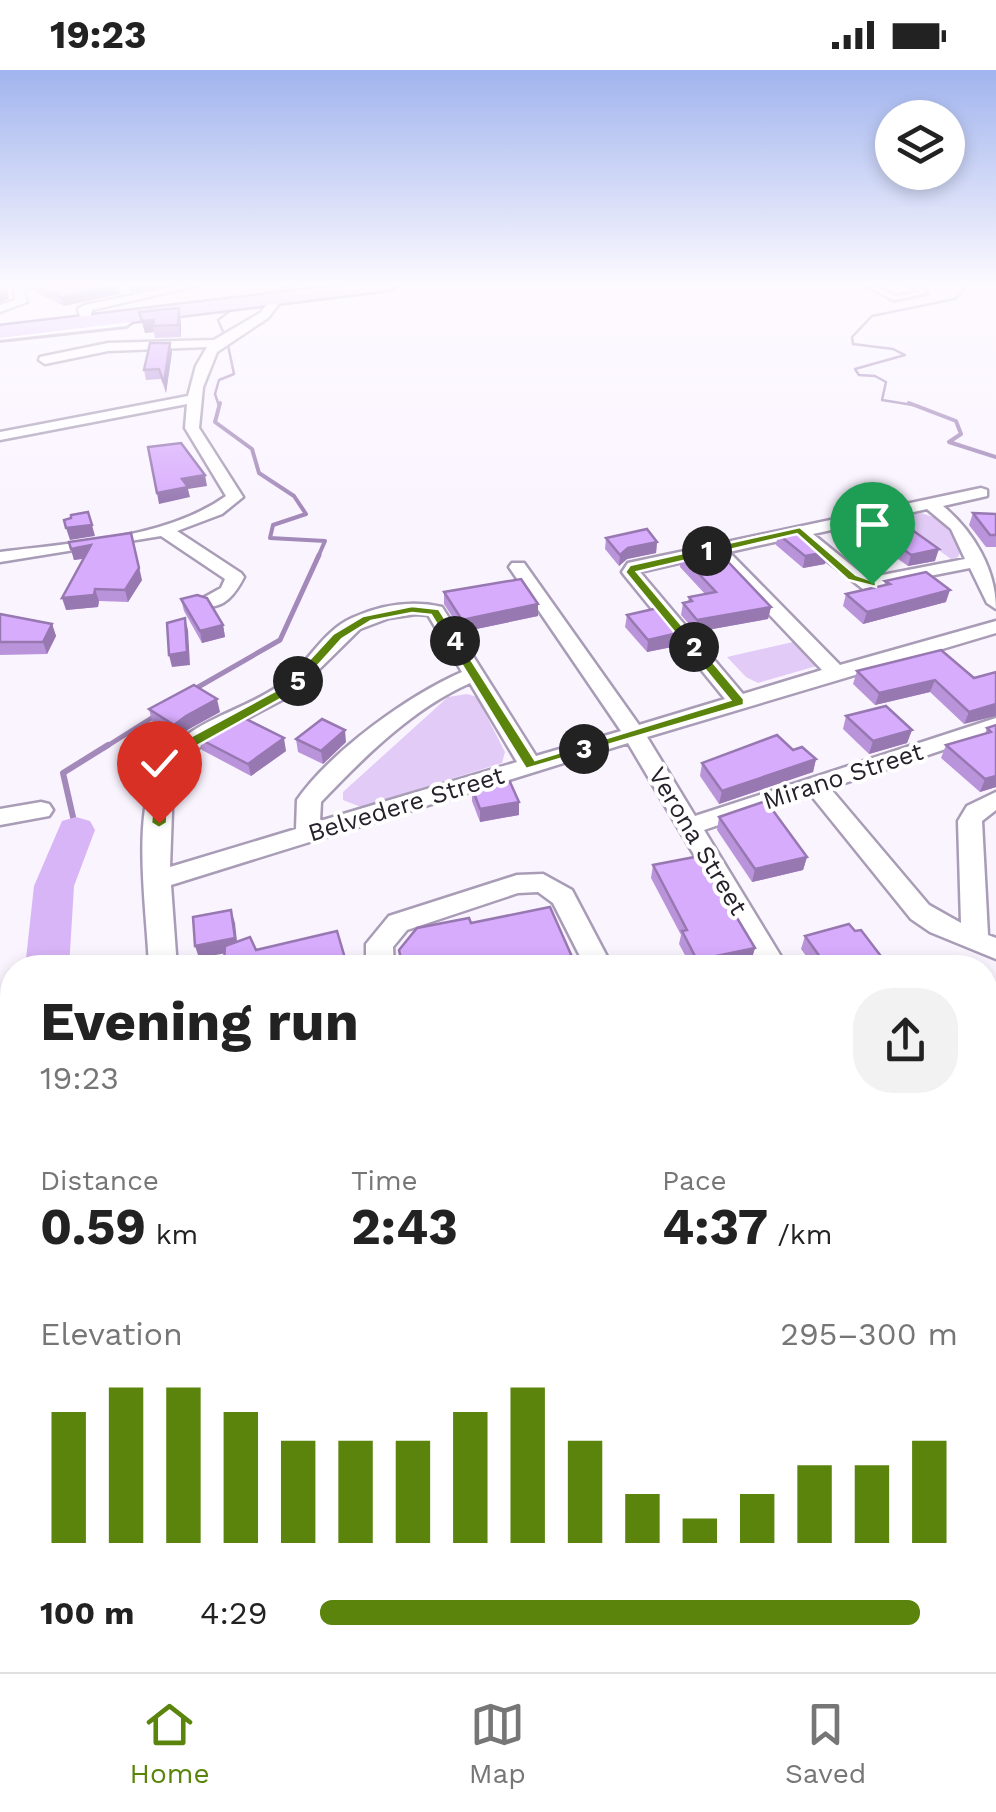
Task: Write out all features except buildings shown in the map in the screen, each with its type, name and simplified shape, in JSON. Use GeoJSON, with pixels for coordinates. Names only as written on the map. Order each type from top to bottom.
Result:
{"type":"FeatureCollection","features":[{"type":"Feature","properties":{"kind":"street"},"geometry":{"type":"LineString","coordinates":[[0,557],[164,530],[226,507],[236,496],[219,474],[210,448],[192,428],[194,399],[207,360]]}},
{"type":"Feature","properties":{"kind":"street"},"geometry":{"type":"LineString","coordinates":[[0,436],[135,406],[194,399]]}},
{"type":"Feature","properties":{"kind":"street"},"geometry":{"type":"LineString","coordinates":[[739,702],[631,572],[643,564],[981,493]]}},
{"type":"Feature","properties":{"kind":"street"},"geometry":{"type":"LineString","coordinates":[[930,504],[952,520],[996,603]]}},
{"type":"Feature","properties":{"kind":"street"},"geometry":{"type":"LineString","coordinates":[[164,530],[236,577],[228,591],[210,602]]}},
{"type":"Feature","properties":{"kind":"street"},"geometry":{"type":"LineString","coordinates":[[800,530],[863,584],[976,562]]}},
{"type":"Feature","properties":{"kind":"street"},"geometry":{"type":"LineString","coordinates":[[716,549],[836,672]]}},
{"type":"Feature","properties":{"kind":"street","name":"Verona Street"},"geometry":{"type":"LineString","coordinates":[[518,566],[634,734],[767,955]]}},
{"type":"Feature","properties":{"kind":"street"},"geometry":{"type":"LineString","coordinates":[[162,955],[162,783],[184,746],[290,688],[351,626],[367,618],[426,608],[435,611],[531,766]]}},
{"type":"Feature","properties":{"kind":"street","name":"Belvedere Street"},"geometry":{"type":"LineString","coordinates":[[160,879],[836,672],[996,627]]}},
{"type":"Feature","properties":{"kind":"street"},"geometry":{"type":"LineString","coordinates":[[308,834],[309,800],[352,758],[433,692],[476,674]]}},
{"type":"Feature","properties":{"kind":"street","name":"Mirano Street"},"geometry":{"type":"LineString","coordinates":[[690,826],[996,725]]}},
{"type":"Feature","properties":{"kind":"street"},"geometry":{"type":"LineString","coordinates":[[816,785],[920,912],[939,925],[985,944],[970,821],[975,812],[996,800]]}},
{"type":"Feature","properties":{"kind":"street"},"geometry":{"type":"LineString","coordinates":[[0,817],[42,810]]}},
{"type":"Feature","properties":{"kind":"street"},"geometry":{"type":"LineString","coordinates":[[379,955],[378,944],[398,924],[530,882],[555,888],[563,897],[593,955]]}},
{"type":"Feature","properties":{"kind":"shaded area"},"geometry":{"type":"Polygon","coordinates":[[[921,513],[945,521],[962,548],[958,557],[951,559],[894,518],[921,513]]]}},
{"type":"Feature","properties":{"kind":"shaded area"},"geometry":{"type":"Polygon","coordinates":[[[802,640],[820,665],[758,683],[746,677],[727,657],[802,640]]]}},
{"type":"Feature","properties":{"kind":"shaded area"},"geometry":{"type":"Polygon","coordinates":[[[448,697],[477,697],[505,752],[502,763],[361,807],[343,800],[343,792],[448,697]]]}},
{"type":"Feature","properties":{"kind":"waterway"},"geometry":{"type":"LineString","coordinates":[[219,406],[215,394],[219,380],[234,374],[231,360]]}},
{"type":"Feature","properties":{"kind":"waterway"},"geometry":{"type":"LineString","coordinates":[[888,360],[855,369],[859,375],[875,376],[886,382],[882,400],[915,405]]}},
{"type":"Feature","properties":{"kind":"waterway"},"geometry":{"type":"LineString","coordinates":[[220,403],[215,422],[252,449],[259,473],[294,496],[306,514],[273,525],[270,538],[325,541],[318,557]]}},
{"type":"Feature","properties":{"kind":"waterway"},"geometry":{"type":"LineString","coordinates":[[909,403],[915,405]]}},
{"type":"Feature","properties":{"kind":"waterway"},"geometry":{"type":"LineString","coordinates":[[915,405],[956,421],[961,434],[949,442],[996,457]]}},
{"type":"Feature","properties":{"kind":"waterway"},"geometry":{"type":"LineString","coordinates":[[193,690],[280,640],[319,555]]}},
{"type":"Feature","properties":{"kind":"waterway"},"geometry":{"type":"LineString","coordinates":[[104,748],[158,714]]}},
{"type":"Feature","properties":{"kind":"waterway"},"geometry":{"type":"LineString","coordinates":[[76,830],[63,773],[108,745]]}},
{"type":"Feature","properties":{"kind":"waterway"},"geometry":{"type":"LineString","coordinates":[[48,955],[54,886],[76,830]]}},
{"type":"Feature","properties":{"kind":"route"},"geometry":{"type":"LineString","coordinates":[[159,823],[162,783],[184,746],[290,688],[338,636],[367,618],[412,609],[435,611],[531,766],[739,702],[631,572],[634,567],[800,530],[852,578],[872,584]]}}]}
